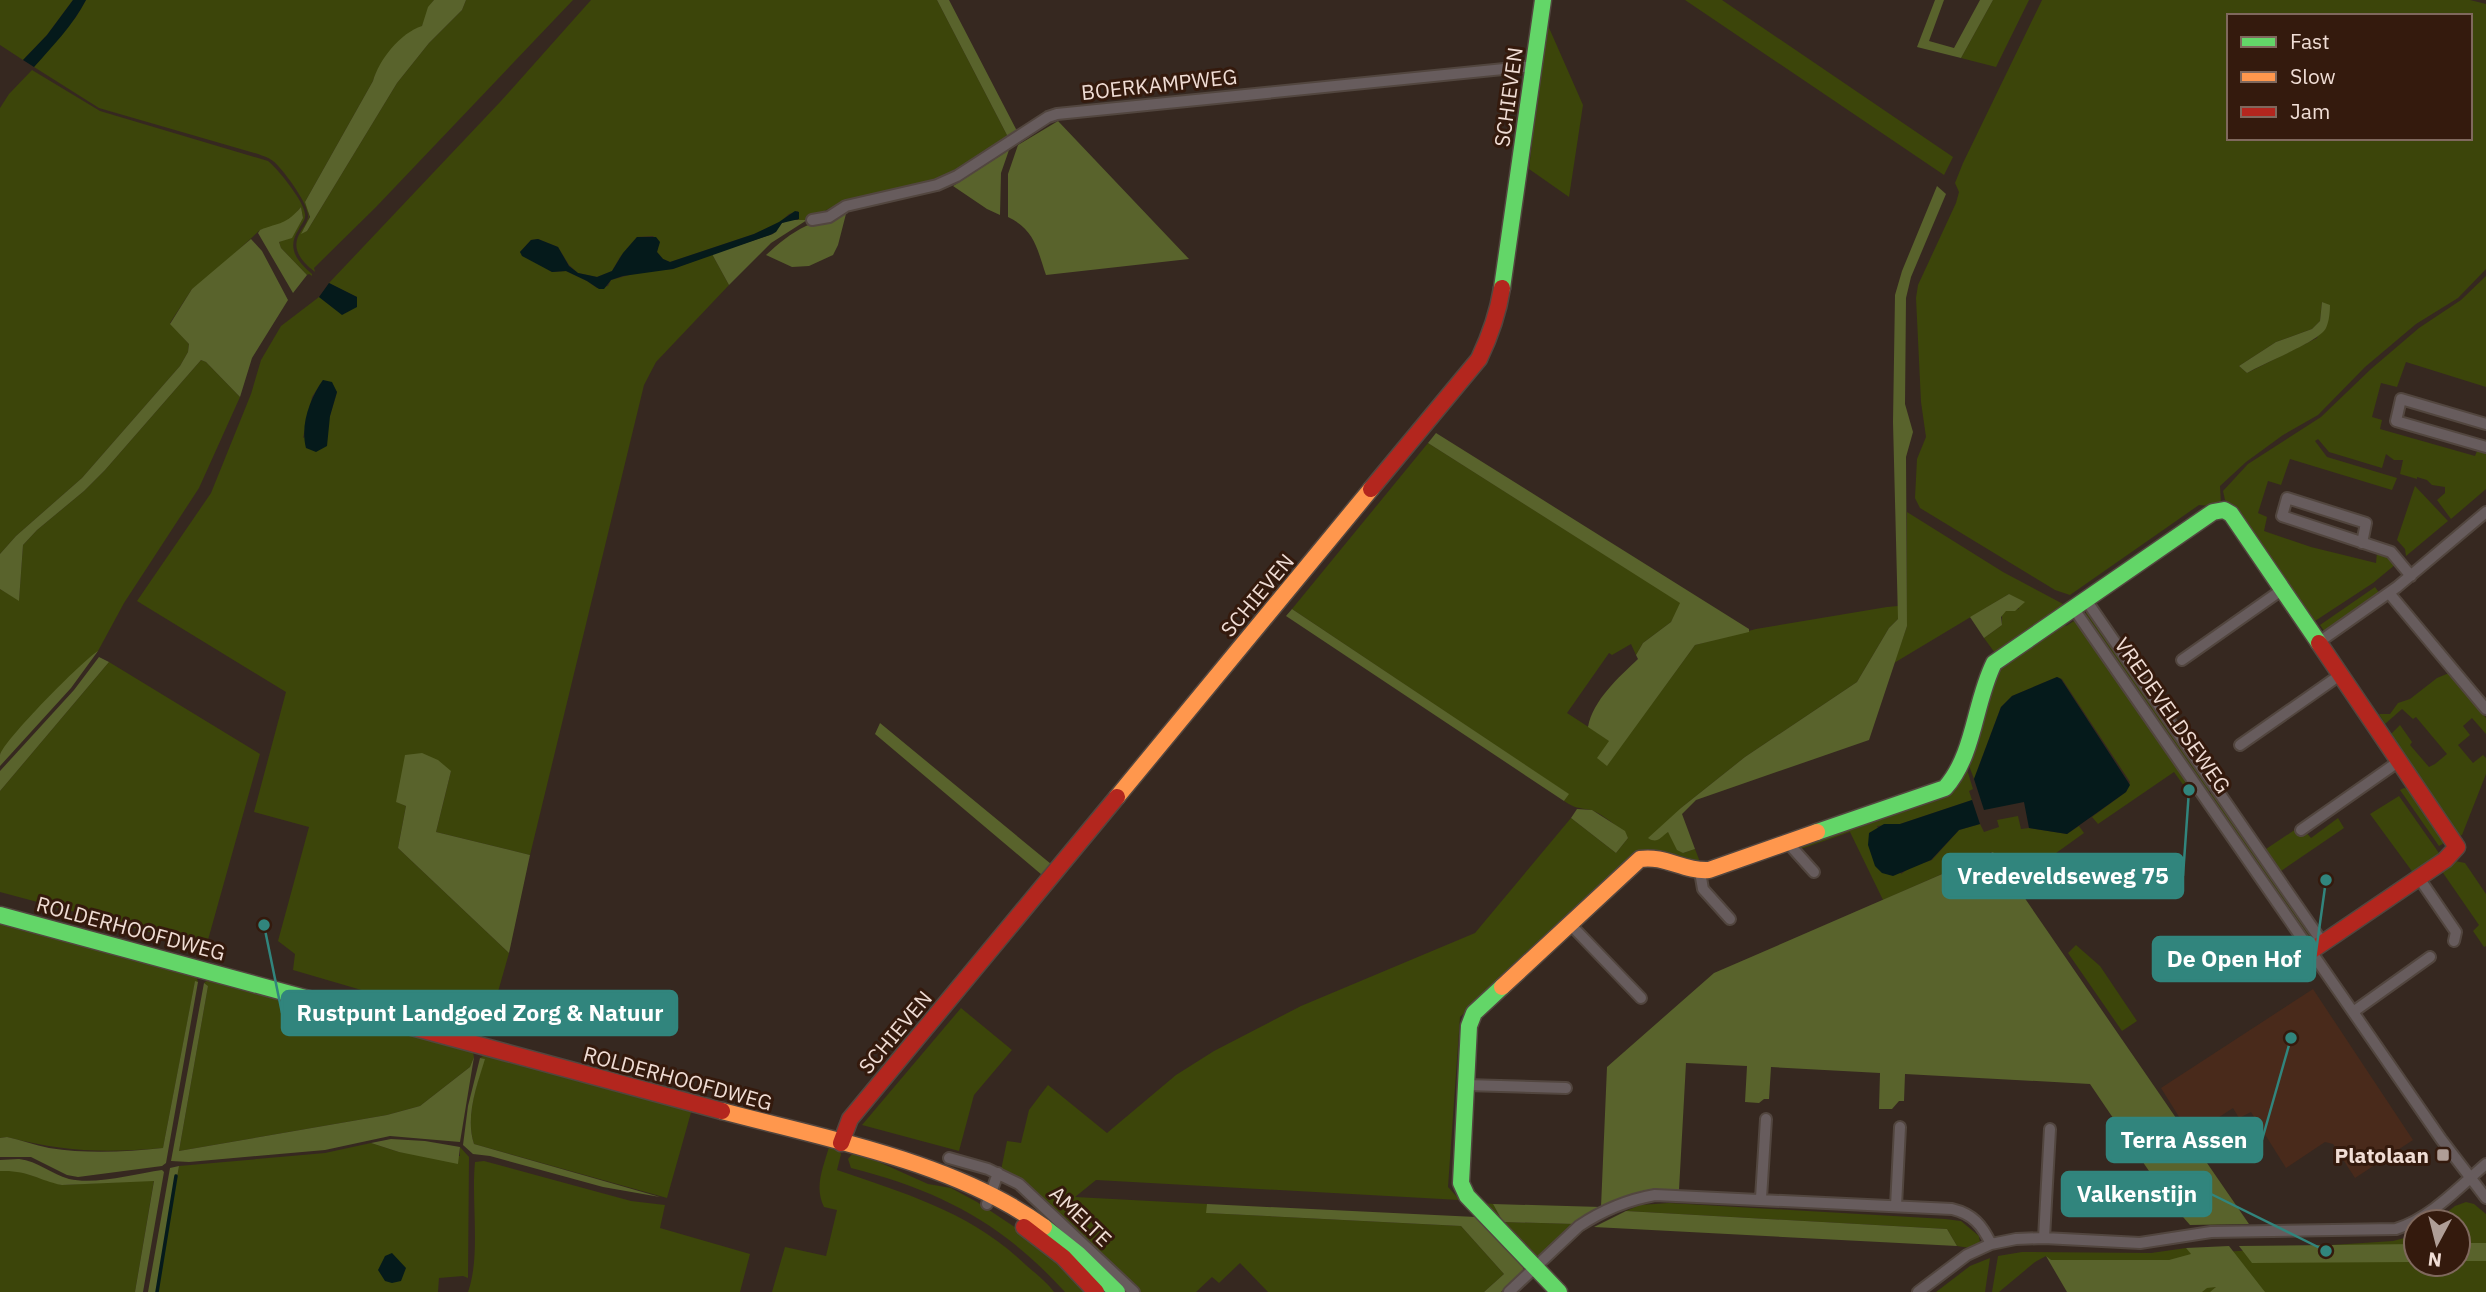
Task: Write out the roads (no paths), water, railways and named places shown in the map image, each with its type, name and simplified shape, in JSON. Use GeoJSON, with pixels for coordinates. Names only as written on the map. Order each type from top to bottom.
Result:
{"type":"FeatureCollection","features":[{"type":"Feature","properties":{"kind":"street","name":"SCHIEVEN"},"geometry":{"type":"LineString","coordinates":[[841,1143],[850,1119],[1479,359],[1499,306],[1543,0]]}},
{"type":"Feature","properties":{"kind":"street","name":"BOERKAMPWEG"},"geometry":{"type":"LineString","coordinates":[[812,220],[829,217],[846,206],[937,185],[957,176],[1048,117],[1057,114],[1534,66]]}},
{"type":"Feature","properties":{"kind":"street"},"geometry":{"type":"LineString","coordinates":[[2401,399],[2486,425],[2484,446],[2396,421],[2401,399]]}},
{"type":"Feature","properties":{"kind":"street"},"geometry":{"type":"LineString","coordinates":[[2362,543],[2366,523],[2287,498],[2282,516],[2362,543],[2391,552],[2411,576]]}},
{"type":"Feature","properties":{"kind":"street"},"geometry":{"type":"LineString","coordinates":[[1559,1292],[1463,1189],[1460,1170],[1469,1026],[1474,1013],[1640,859],[1658,857],[1700,872],[1949,785],[1958,772],[1985,679],[1994,663],[2213,512],[2220,510],[2231,513],[2457,847],[2445,860],[2317,947]]}},
{"type":"Feature","properties":{"kind":"street"},"geometry":{"type":"LineString","coordinates":[[2319,642],[2411,576],[2486,512]]}},
{"type":"Feature","properties":{"kind":"street"},"geometry":{"type":"LineString","coordinates":[[2182,660],[2283,589]]}},
{"type":"Feature","properties":{"kind":"street"},"geometry":{"type":"LineString","coordinates":[[2389,593],[2486,709]]}},
{"type":"Feature","properties":{"kind":"street","name":"VREDEVELDSEWEG"},"geometry":{"type":"LineString","coordinates":[[2080,604],[2317,947],[2353,1012],[2469,1179],[2486,1198]]}},
{"type":"Feature","properties":{"kind":"street"},"geometry":{"type":"LineString","coordinates":[[2240,745],[2340,675]]}},
{"type":"Feature","properties":{"kind":"street"},"geometry":{"type":"LineString","coordinates":[[2301,830],[2398,762]]}},
{"type":"Feature","properties":{"kind":"street"},"geometry":{"type":"LineString","coordinates":[[1788,843],[1814,872]]}},
{"type":"Feature","properties":{"kind":"street"},"geometry":{"type":"LineString","coordinates":[[1700,872],[1703,889],[1730,919]]}},
{"type":"Feature","properties":{"kind":"street"},"geometry":{"type":"LineString","coordinates":[[2419,878],[2456,932],[2454,942]]}},
{"type":"Feature","properties":{"kind":"street","name":"ROLDERHOOFDWEG"},"geometry":{"type":"LineString","coordinates":[[0,915],[841,1143],[938,1174],[988,1199],[1053,1249],[1096,1292]]}},
{"type":"Feature","properties":{"kind":"street"},"geometry":{"type":"LineString","coordinates":[[1570,924],[1641,998]]}},
{"type":"Feature","properties":{"kind":"street"},"geometry":{"type":"LineString","coordinates":[[2353,1012],[2430,957]]}},
{"type":"Feature","properties":{"kind":"street"},"geometry":{"type":"LineString","coordinates":[[1466,1085],[1566,1088]]}},
{"type":"Feature","properties":{"kind":"street"},"geometry":{"type":"LineString","coordinates":[[1761,1199],[1766,1119]]}},
{"type":"Feature","properties":{"kind":"street"},"geometry":{"type":"LineString","coordinates":[[1896,1206],[1900,1127]]}},
{"type":"Feature","properties":{"kind":"street"},"geometry":{"type":"LineString","coordinates":[[2044,1238],[2050,1129]]}},
{"type":"Feature","properties":{"kind":"street","name":"AMELTE"},"geometry":{"type":"LineString","coordinates":[[949,1158],[998,1173],[1019,1184],[1134,1292]]}},
{"type":"Feature","properties":{"kind":"street"},"geometry":{"type":"LineString","coordinates":[[1918,1292],[1955,1262],[1991,1244],[2016,1239],[2140,1243],[2211,1232],[2387,1230],[2405,1226],[2421,1218],[2486,1164]]}},
{"type":"Feature","properties":{"kind":"street"},"geometry":{"type":"LineString","coordinates":[[988,1199],[998,1173]]}},
{"type":"Feature","properties":{"kind":"street"},"geometry":{"type":"LineString","coordinates":[[1509,1292],[1579,1226],[1632,1199],[1667,1194],[1952,1209],[1979,1222],[1991,1244]]}},
{"type":"Feature","properties":{"kind":"street","name":"ROLDERHOOFDWEG"},"geometry":{"type":"LineString","coordinates":[[988,1199],[1005,1202],[1066,1243],[1117,1292]]}},
{"type":"Feature","properties":{"kind":"water"},"geometry":{"type":"Polygon","coordinates":[[[73,0],[86,0],[62,35],[34,67],[23,60],[47,35],[73,0]]]}},
{"type":"Feature","properties":{"kind":"water"},"geometry":{"type":"Polygon","coordinates":[[[795,211],[799,212],[799,219],[782,223],[776,232],[770,235],[673,269],[623,276],[611,280],[604,289],[599,289],[566,271],[552,272],[522,256],[520,252],[531,240],[538,239],[558,247],[569,266],[578,273],[597,277],[612,271],[637,237],[656,237],[660,242],[657,252],[670,262],[754,234],[795,211]]]}},
{"type":"Feature","properties":{"kind":"water"},"geometry":{"type":"Polygon","coordinates":[[[329,283],[357,297],[357,307],[342,315],[319,297],[329,283]]]}},
{"type":"Feature","properties":{"kind":"water"},"geometry":{"type":"Polygon","coordinates":[[[323,380],[332,382],[337,392],[330,416],[327,446],[316,452],[306,448],[304,430],[310,403],[323,380]]]}},
{"type":"Feature","properties":{"kind":"water"},"geometry":{"type":"Polygon","coordinates":[[[2057,677],[2061,679],[2130,785],[2126,792],[2067,834],[2029,828],[2024,802],[1984,810],[1974,779],[2001,707],[2012,696],[2057,677]]]}},
{"type":"Feature","properties":{"kind":"water"},"geometry":{"type":"Polygon","coordinates":[[[1972,800],[1980,824],[1959,830],[1931,860],[1893,876],[1882,873],[1875,866],[1868,845],[1869,833],[1884,824],[1900,824],[1972,800]]]}},
{"type":"Feature","properties":{"kind":"water"},"geometry":{"type":"Polygon","coordinates":[[[392,1253],[406,1268],[401,1281],[392,1283],[385,1281],[378,1270],[385,1256],[392,1253]]]}},
{"type":"Feature","properties":{"kind":"waterway"},"geometry":{"type":"LineString","coordinates":[[157,1292],[176,1176]]}},
{"type":"Feature","properties":{"kind":"place","name":"Vredeveldseweg 75"},"geometry":{"type":"Point","coordinates":[2189,790]}},
{"type":"Feature","properties":{"kind":"place","name":"De Open Hof"},"geometry":{"type":"Point","coordinates":[2326,880]}},
{"type":"Feature","properties":{"kind":"place","name":"Rustpunt Landgoed Zorg & Natuur"},"geometry":{"type":"Point","coordinates":[264,925]}},
{"type":"Feature","properties":{"kind":"place","name":"Terra Assen"},"geometry":{"type":"Point","coordinates":[2291,1038]}},
{"type":"Feature","properties":{"kind":"place","name":"Platolaan"},"geometry":{"type":"Point","coordinates":[2443,1155]}},
{"type":"Feature","properties":{"kind":"place","name":"Valkenstijn"},"geometry":{"type":"Point","coordinates":[2326,1251]}}]}
